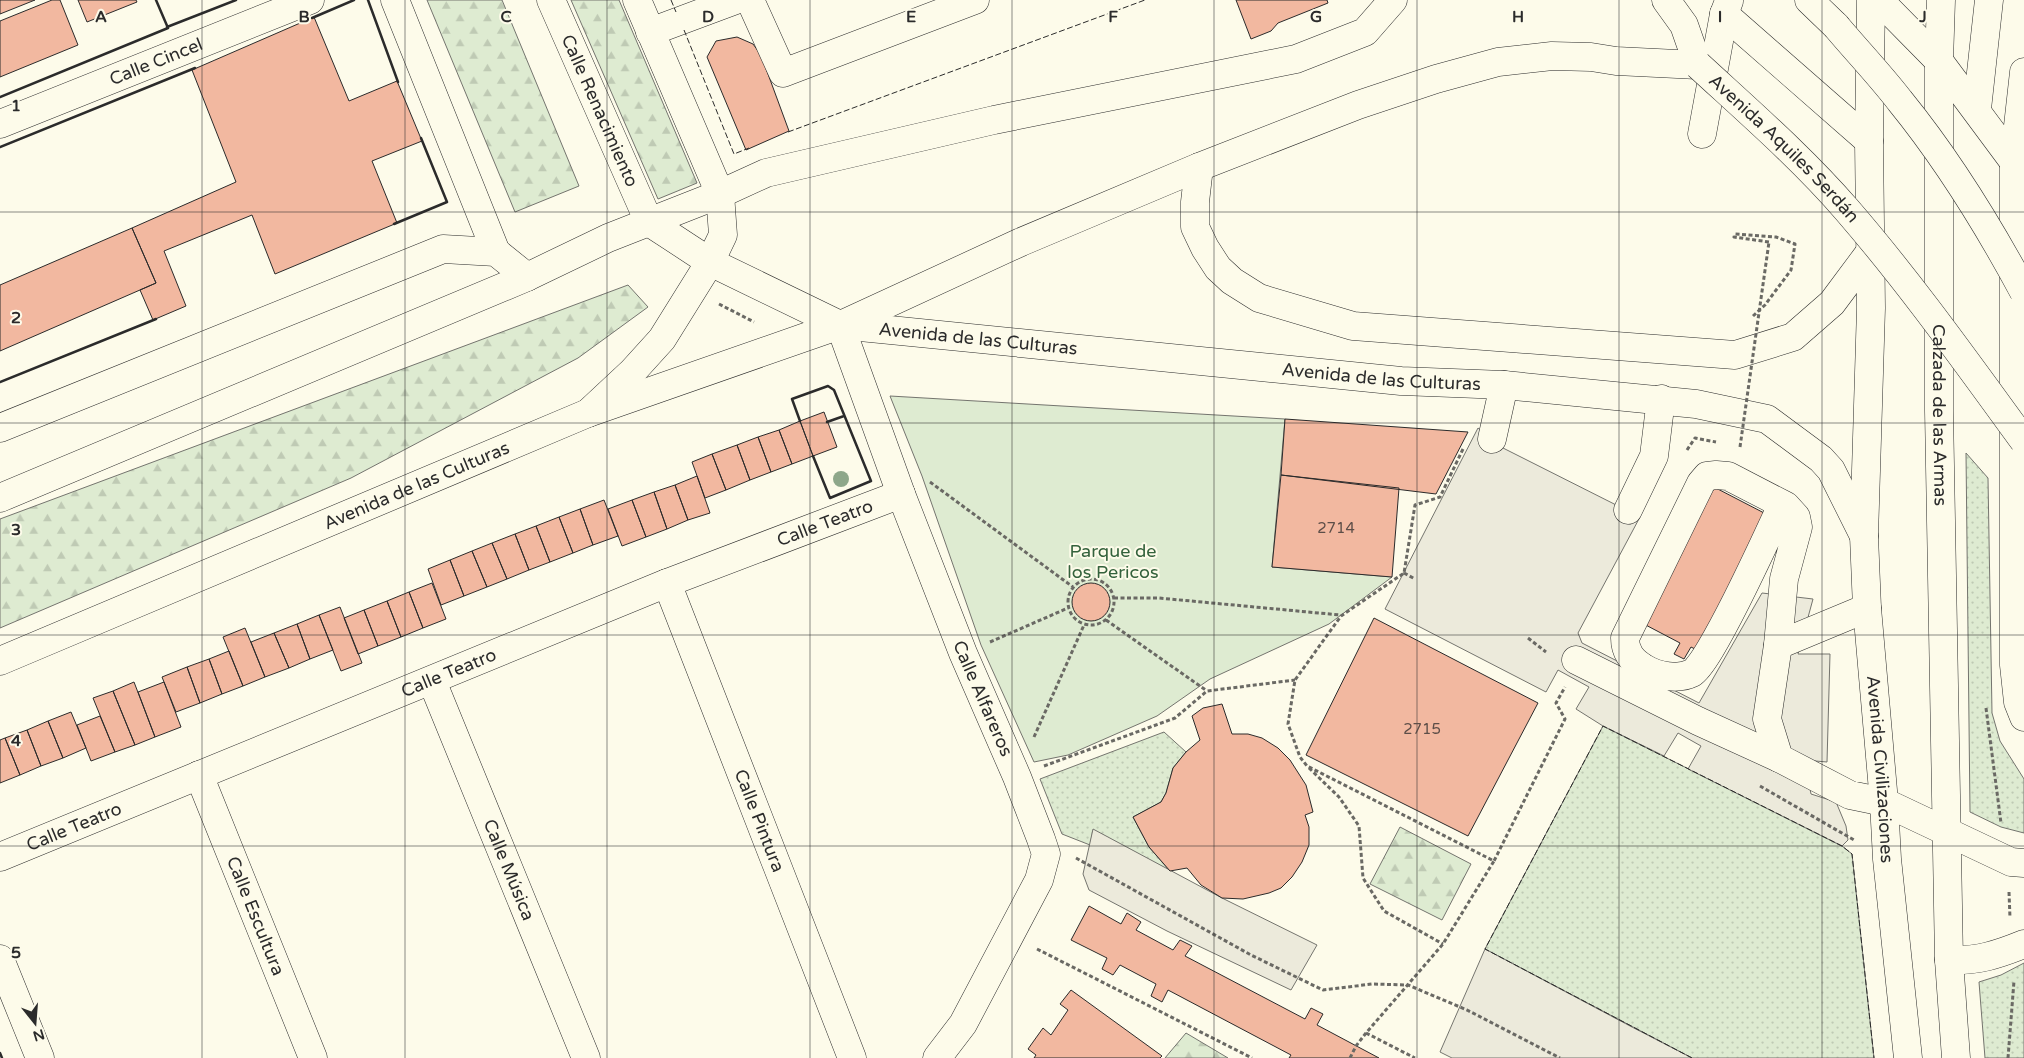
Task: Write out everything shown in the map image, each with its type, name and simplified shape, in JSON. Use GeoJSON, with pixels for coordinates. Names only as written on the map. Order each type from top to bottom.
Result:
{"type":"FeatureCollection","features":[{"type":"Feature","properties":{"kind":"main road","name":"Calle Cincel"},"geometry":{"type":"LineString","coordinates":[[0,124],[310,0]]}},
{"type":"Feature","properties":{"kind":"main road"},"geometry":{"type":"LineString","coordinates":[[395,0],[496,252],[527,277]]}},
{"type":"Feature","properties":{"kind":"main road","name":"Calle Renacimiento"},"geometry":{"type":"LineString","coordinates":[[552,0],[649,222]]}},
{"type":"Feature","properties":{"kind":"main road"},"geometry":{"type":"LineString","coordinates":[[588,413],[662,339],[710,262],[723,235],[720,194],[637,0]]}},
{"type":"Feature","properties":{"kind":"main road"},"geometry":{"type":"LineString","coordinates":[[650,32],[736,0]]}},
{"type":"Feature","properties":{"kind":"main road"},"geometry":{"type":"LineString","coordinates":[[750,0],[783,73],[975,0]]}},
{"type":"Feature","properties":{"kind":"main road"},"geometry":{"type":"LineString","coordinates":[[0,498],[527,277],[608,238],[720,194],[766,173],[994,120],[1296,59],[1365,32],[1393,0]]}},
{"type":"Feature","properties":{"kind":"main road","name":"Avenida Aquiles Serdán"},"geometry":{"type":"LineString","coordinates":[[1666,0],[1684,25],[1698,65],[1772,132],[1846,208],[1914,290],[2024,441]]}},
{"type":"Feature","properties":{"kind":"main road"},"geometry":{"type":"LineString","coordinates":[[1809,0],[1836,26],[1900,101],[1948,165],[1990,230],[2024,292]]}},
{"type":"Feature","properties":{"kind":"main road"},"geometry":{"type":"LineString","coordinates":[[1199,167],[1195,202],[1195,227],[1205,248],[1218,268],[1232,281],[1259,298],[1353,326],[1735,355],[1793,337],[1832,303],[1870,252],[1871,0]]}},
{"type":"Feature","properties":{"kind":"main road"},"geometry":{"type":"LineString","coordinates":[[1879,0],[1939,61],[1977,109],[2019,172]]}},
{"type":"Feature","properties":{"kind":"main road","name":"Calzada de las Armas"},"geometry":{"type":"LineString","coordinates":[[1941,0],[1939,61],[1939,411],[1949,960],[1956,1058]]}},
{"type":"Feature","properties":{"kind":"main road"},"geometry":{"type":"LineString","coordinates":[[1977,109],[1989,0]]}},
{"type":"Feature","properties":{"kind":"main road"},"geometry":{"type":"LineString","coordinates":[[1727,7],[1869,141]]}},
{"type":"Feature","properties":{"kind":"main road"},"geometry":{"type":"LineString","coordinates":[[1702,134],[1727,7]]}},
{"type":"Feature","properties":{"kind":"main road"},"geometry":{"type":"LineString","coordinates":[[840,325],[1021,242],[1199,167],[1358,105],[1436,79],[1498,62],[1552,56],[1591,56],[1616,61],[1698,65]]}},
{"type":"Feature","properties":{"kind":"main road"},"geometry":{"type":"LineString","coordinates":[[2024,72],[2019,172],[2014,665],[2018,702],[2024,717]]}},
{"type":"Feature","properties":{"kind":"main road","name":"Avenida de las Culturas"},"geometry":{"type":"LineString","coordinates":[[649,222],[710,262],[840,325],[1401,381],[1504,385],[1661,399],[1696,404],[1767,419],[1821,458],[1831,470],[1864,536]]}},
{"type":"Feature","properties":{"kind":"main road"},"geometry":{"type":"LineString","coordinates":[[0,428],[444,249],[496,252]]}},
{"type":"Feature","properties":{"kind":"main road","name":"Avenida Civilizaciones"},"geometry":{"type":"LineString","coordinates":[[1870,252],[1871,308],[1864,479],[1867,608],[1884,802],[1887,859],[1908,1058]]}},
{"type":"Feature","properties":{"kind":"main road","name":"Avenida de las Culturas"},"geometry":{"type":"LineString","coordinates":[[0,660],[588,413],[840,325]]}},
{"type":"Feature","properties":{"kind":"main road","name":"Calle Alfareros"},"geometry":{"type":"LineString","coordinates":[[840,325],[901,494],[963,653],[1017,777],[1046,854]]}},
{"type":"Feature","properties":{"kind":"main road"},"geometry":{"type":"LineString","coordinates":[[1492,439],[1504,385]]}},
{"type":"Feature","properties":{"kind":"main road"},"geometry":{"type":"LineString","coordinates":[[1628,510],[1654,456],[1661,399]]}},
{"type":"Feature","properties":{"kind":"main road"},"geometry":{"type":"LineString","coordinates":[[1779,758],[1767,719],[1778,644],[1784,579],[1798,528],[1796,517],[1790,508],[1728,476],[1707,476],[1701,483],[1625,638],[1626,651],[1637,664],[1654,673],[1672,676],[1692,673],[1702,664],[1734,604],[1782,505]]}},
{"type":"Feature","properties":{"kind":"main road","name":"Calle Teatro"},"geometry":{"type":"LineString","coordinates":[[0,857],[667,583],[901,494]]}},
{"type":"Feature","properties":{"kind":"main road","name":"Calle Pintura"},"geometry":{"type":"LineString","coordinates":[[667,583],[852,1058]]}},
{"type":"Feature","properties":{"kind":"main road"},"geometry":{"type":"LineString","coordinates":[[1778,644],[1867,608]]}},
{"type":"Feature","properties":{"kind":"main road"},"geometry":{"type":"LineString","coordinates":[[1576,660],[1698,721],[1779,758],[1850,795],[1884,802],[2011,862],[2024,864]]}},
{"type":"Feature","properties":{"kind":"main road","name":"Calle Música"},"geometry":{"type":"LineString","coordinates":[[432,681],[586,1058]]}},
{"type":"Feature","properties":{"kind":"main road","name":"Calle Escultura"},"geometry":{"type":"LineString","coordinates":[[199,775],[314,1058]]}},
{"type":"Feature","properties":{"kind":"main road"},"geometry":{"type":"LineString","coordinates":[[937,1058],[963,1024],[1039,880],[1046,854]]}},
{"type":"Feature","properties":{"kind":"main road"},"geometry":{"type":"LineString","coordinates":[[1949,960],[1969,961],[1987,957],[2017,934]]}},
{"type":"Feature","properties":{"kind":"main road"},"geometry":{"type":"LineString","coordinates":[[0,959],[40,1058]]}},
{"type":"Feature","properties":{"kind":"path"},"geometry":{"type":"LineString","coordinates":[[1740,447],[1769,242],[1734,237],[1735,234],[1776,237],[1795,244],[1790,270],[1765,305],[1750,319]]}},
{"type":"Feature","properties":{"kind":"path"},"geometry":{"type":"LineString","coordinates":[[718,304],[761,326]]}},
{"type":"Feature","properties":{"kind":"path"},"geometry":{"type":"LineString","coordinates":[[1443,944],[1384,911],[1362,878],[1359,826],[1339,797],[1307,766],[1300,756],[1288,724],[1295,680],[1341,616],[1404,573],[1416,505],[1440,497],[1465,447]]}},
{"type":"Feature","properties":{"kind":"path"},"geometry":{"type":"LineString","coordinates":[[930,482],[1073,587]]}},
{"type":"Feature","properties":{"kind":"path"},"geometry":{"type":"LineString","coordinates":[[1404,573],[1415,579]]}},
{"type":"Feature","properties":{"kind":"path"},"geometry":{"type":"LineString","coordinates":[[1092,579],[1106,585],[1114,598],[1112,613],[1106,620],[1092,626],[1084,625],[1071,616],[1068,608],[1069,594],[1073,587],[1085,580],[1092,579]]}},
{"type":"Feature","properties":{"kind":"path"},"geometry":{"type":"LineString","coordinates":[[1114,598],[1159,598],[1341,616]]}},
{"type":"Feature","properties":{"kind":"path"},"geometry":{"type":"LineString","coordinates":[[963,653],[1068,608]]}},
{"type":"Feature","properties":{"kind":"path"},"geometry":{"type":"LineString","coordinates":[[1106,620],[1207,691]]}},
{"type":"Feature","properties":{"kind":"path"},"geometry":{"type":"LineString","coordinates":[[1017,777],[1084,625]]}},
{"type":"Feature","properties":{"kind":"path"},"geometry":{"type":"LineString","coordinates":[[1017,777],[1175,718],[1207,691],[1295,680]]}},
{"type":"Feature","properties":{"kind":"path"},"geometry":{"type":"LineString","coordinates":[[1350,1058],[1366,1033],[1443,944],[1494,861],[1564,719],[1556,703],[1566,686]]}},
{"type":"Feature","properties":{"kind":"path"},"geometry":{"type":"LineString","coordinates":[[1986,704],[2001,827]]}},
{"type":"Feature","properties":{"kind":"path"},"geometry":{"type":"LineString","coordinates":[[1307,766],[1494,861]]}},
{"type":"Feature","properties":{"kind":"path"},"geometry":{"type":"LineString","coordinates":[[1046,854],[1066,853],[1252,955],[1323,990],[1372,984],[1408,985],[1467,1010],[1560,1058]]}},
{"type":"Feature","properties":{"kind":"path"},"geometry":{"type":"LineString","coordinates":[[2009,889],[2017,934]]}},
{"type":"Feature","properties":{"kind":"path"},"geometry":{"type":"LineString","coordinates":[[1010,935],[1252,1058]]}},
{"type":"Feature","properties":{"kind":"path"},"geometry":{"type":"LineString","coordinates":[[2008,1058],[2014,977]]}},
{"type":"Feature","properties":{"kind":"path"},"geometry":{"type":"LineString","coordinates":[[1366,1033],[1415,1058]]}},
{"type":"Feature","properties":{"kind":"green space"},"geometry":{"type":"Polygon","coordinates":[[[427,0],[502,0],[579,186],[515,212],[427,0]]]}},
{"type":"Feature","properties":{"kind":"green space"},"geometry":{"type":"Polygon","coordinates":[[[571,0],[619,0],[697,183],[658,199],[571,0]]]}},
{"type":"Feature","properties":{"kind":"green space"},"geometry":{"type":"Polygon","coordinates":[[[628,285],[648,307],[578,358],[351,478],[0,628],[0,519],[628,285]]]}},
{"type":"Feature","properties":{"kind":"green space","name":"Parque de los Pericos"},"geometry":{"type":"Polygon","coordinates":[[[890,396],[1285,419],[1272,567],[1392,577],[1329,624],[1210,679],[1157,716],[1068,755],[1034,762],[981,645],[922,476],[890,396]]]}},
{"type":"Feature","properties":{"kind":"green space"},"geometry":{"type":"Polygon","coordinates":[[[1966,453],[1988,478],[1992,713],[2000,741],[2024,779],[2024,833],[2001,827],[1970,812],[1966,453]]]}},
{"type":"Feature","properties":{"kind":"green space"},"geometry":{"type":"Polygon","coordinates":[[[1603,726],[1842,846],[1852,854],[1874,1058],[1692,1058],[1485,949],[1603,726]]]}},
{"type":"Feature","properties":{"kind":"green space"},"geometry":{"type":"Polygon","coordinates":[[[1164,732],[1186,752],[1173,768],[1166,793],[1161,802],[1133,817],[1149,847],[1170,871],[1093,830],[1090,845],[1062,834],[1040,779],[1164,732]]]}},
{"type":"Feature","properties":{"kind":"green space"},"geometry":{"type":"Polygon","coordinates":[[[1400,827],[1471,864],[1442,920],[1370,884],[1400,827]]]}},
{"type":"Feature","properties":{"kind":"green space"},"geometry":{"type":"Polygon","coordinates":[[[2024,963],[2024,1058],[1985,1058],[1979,982],[2001,975],[2024,963]]]}},
{"type":"Feature","properties":{"kind":"green space"},"geometry":{"type":"Polygon","coordinates":[[[1186,1033],[1228,1058],[1165,1058],[1186,1033]]]}},
{"type":"Feature","properties":{"kind":"shaded area"},"geometry":{"type":"Polygon","coordinates":[[[1478,428],[1503,448],[1640,517],[1578,633],[1582,643],[1699,703],[1762,593],[1813,599],[1798,654],[1830,654],[1827,762],[1804,760],[1811,794],[1836,802],[1846,826],[1848,840],[1842,846],[1688,769],[1701,746],[1678,733],[1664,756],[1603,726],[1576,709],[1589,687],[1558,670],[1546,692],[1385,609],[1478,428]]]}},
{"type":"Feature","properties":{"kind":"shaded area"},"geometry":{"type":"Polygon","coordinates":[[[1093,829],[1222,898],[1317,945],[1291,990],[1167,931],[1089,890],[1083,874],[1093,829]]]}},
{"type":"Feature","properties":{"kind":"shaded area"},"geometry":{"type":"Polygon","coordinates":[[[1485,949],[1692,1058],[1452,1058],[1440,1052],[1485,949]]]}},
{"type":"Feature","properties":{"kind":"building"},"geometry":{"type":"Polygon","coordinates":[[[0,0],[35,0],[0,14],[0,0]]]}},
{"type":"Feature","properties":{"kind":"building"},"geometry":{"type":"Polygon","coordinates":[[[52,0],[60,0],[78,45],[0,77],[0,21],[52,0]]]}},
{"type":"Feature","properties":{"kind":"building"},"geometry":{"type":"Polygon","coordinates":[[[78,0],[136,0],[137,2],[87,22],[78,0]]]}},
{"type":"Feature","properties":{"kind":"building"},"geometry":{"type":"Polygon","coordinates":[[[1236,0],[1327,0],[1328,3],[1278,23],[1271,31],[1251,39],[1236,0]]]}},
{"type":"Feature","properties":{"kind":"building"},"geometry":{"type":"Polygon","coordinates":[[[314,17],[349,101],[397,81],[422,141],[372,161],[397,223],[275,274],[252,215],[164,251],[186,306],[153,320],[140,290],[156,283],[132,228],[236,182],[192,70],[314,17]]]}},
{"type":"Feature","properties":{"kind":"building"},"geometry":{"type":"Polygon","coordinates":[[[737,37],[753,44],[761,55],[789,131],[746,150],[707,57],[716,41],[737,37]]]}},
{"type":"Feature","properties":{"kind":"building"},"geometry":{"type":"Polygon","coordinates":[[[132,228],[156,283],[0,351],[0,285],[132,228]]]}},
{"type":"Feature","properties":{"kind":"building"},"geometry":{"type":"Polygon","coordinates":[[[824,412],[837,447],[813,456],[800,421],[824,412]]]}},
{"type":"Feature","properties":{"kind":"building"},"geometry":{"type":"Polygon","coordinates":[[[1285,419],[1468,432],[1436,494],[1281,475],[1285,419]]]}},
{"type":"Feature","properties":{"kind":"building"},"geometry":{"type":"Polygon","coordinates":[[[800,421],[813,456],[792,464],[779,430],[800,421]]]}},
{"type":"Feature","properties":{"kind":"building"},"geometry":{"type":"Polygon","coordinates":[[[779,430],[792,464],[771,472],[758,437],[779,430]]]}},
{"type":"Feature","properties":{"kind":"building"},"geometry":{"type":"Polygon","coordinates":[[[758,437],[771,472],[750,480],[737,445],[758,437]]]}},
{"type":"Feature","properties":{"kind":"building"},"geometry":{"type":"Polygon","coordinates":[[[737,445],[750,480],[726,490],[712,454],[737,445]]]}},
{"type":"Feature","properties":{"kind":"building"},"geometry":{"type":"Polygon","coordinates":[[[712,454],[726,490],[705,498],[692,462],[712,454]]]}},
{"type":"Feature","properties":{"kind":"building"},"geometry":{"type":"Polygon","coordinates":[[[1281,475],[1399,488],[1392,577],[1272,567],[1281,475]]]}},
{"type":"Feature","properties":{"kind":"building"},"geometry":{"type":"Polygon","coordinates":[[[697,476],[710,513],[688,520],[675,485],[697,476]]]}},
{"type":"Feature","properties":{"kind":"building"},"geometry":{"type":"Polygon","coordinates":[[[675,485],[688,520],[667,529],[654,492],[675,485]]]}},
{"type":"Feature","properties":{"kind":"building"},"geometry":{"type":"Polygon","coordinates":[[[1712,486],[1768,515],[1697,650],[1691,647],[1684,659],[1674,654],[1680,643],[1640,622],[1712,486]]]}},
{"type":"Feature","properties":{"kind":"building"},"geometry":{"type":"Polygon","coordinates":[[[654,492],[667,529],[646,537],[632,500],[654,492]]]}},
{"type":"Feature","properties":{"kind":"building"},"geometry":{"type":"Polygon","coordinates":[[[604,500],[618,536],[593,545],[580,509],[604,500]]]}},
{"type":"Feature","properties":{"kind":"building"},"geometry":{"type":"Polygon","coordinates":[[[632,500],[646,537],[622,546],[608,509],[632,500]]]}},
{"type":"Feature","properties":{"kind":"building"},"geometry":{"type":"Polygon","coordinates":[[[580,509],[593,545],[573,553],[559,517],[580,509]]]}},
{"type":"Feature","properties":{"kind":"building"},"geometry":{"type":"Polygon","coordinates":[[[559,517],[573,553],[550,562],[536,526],[559,517]]]}},
{"type":"Feature","properties":{"kind":"building"},"geometry":{"type":"Polygon","coordinates":[[[536,526],[550,562],[529,570],[515,534],[536,526]]]}},
{"type":"Feature","properties":{"kind":"building"},"geometry":{"type":"Polygon","coordinates":[[[515,534],[529,570],[507,579],[492,543],[515,534]]]}},
{"type":"Feature","properties":{"kind":"building"},"geometry":{"type":"Polygon","coordinates":[[[492,543],[507,579],[487,587],[472,551],[492,543]]]}},
{"type":"Feature","properties":{"kind":"building"},"geometry":{"type":"Polygon","coordinates":[[[472,551],[487,587],[464,596],[450,560],[472,551]]]}},
{"type":"Feature","properties":{"kind":"building"},"geometry":{"type":"Polygon","coordinates":[[[450,560],[464,596],[441,605],[428,569],[450,560]]]}},
{"type":"Feature","properties":{"kind":"building"},"geometry":{"type":"Polygon","coordinates":[[[432,583],[446,619],[423,628],[409,592],[432,583]]]}},
{"type":"Feature","properties":{"kind":"building"},"geometry":{"type":"Polygon","coordinates":[[[1091,583],[1098,584],[1104,589],[1109,595],[1109,609],[1104,615],[1098,620],[1091,621],[1084,620],[1078,615],[1073,609],[1072,602],[1073,595],[1078,589],[1084,584],[1091,583]]]}},
{"type":"Feature","properties":{"kind":"building"},"geometry":{"type":"Polygon","coordinates":[[[409,592],[423,628],[401,637],[387,601],[409,592]]]}},
{"type":"Feature","properties":{"kind":"building"},"geometry":{"type":"Polygon","coordinates":[[[387,601],[401,637],[378,646],[364,610],[387,601]]]}},
{"type":"Feature","properties":{"kind":"building"},"geometry":{"type":"Polygon","coordinates":[[[340,607],[362,663],[341,671],[319,615],[340,607]]]}},
{"type":"Feature","properties":{"kind":"building"},"geometry":{"type":"Polygon","coordinates":[[[364,610],[378,646],[358,654],[344,618],[364,610]]]}},
{"type":"Feature","properties":{"kind":"building"},"geometry":{"type":"Polygon","coordinates":[[[319,615],[333,650],[310,659],[297,624],[319,615]]]}},
{"type":"Feature","properties":{"kind":"building"},"geometry":{"type":"Polygon","coordinates":[[[1374,618],[1538,703],[1468,836],[1306,755],[1374,618]]]}},
{"type":"Feature","properties":{"kind":"building"},"geometry":{"type":"Polygon","coordinates":[[[297,624],[310,659],[289,668],[274,633],[297,624]]]}},
{"type":"Feature","properties":{"kind":"building"},"geometry":{"type":"Polygon","coordinates":[[[245,628],[265,677],[243,686],[223,637],[245,628]]]}},
{"type":"Feature","properties":{"kind":"building"},"geometry":{"type":"Polygon","coordinates":[[[274,633],[289,668],[265,677],[251,642],[274,633]]]}},
{"type":"Feature","properties":{"kind":"building"},"geometry":{"type":"Polygon","coordinates":[[[229,651],[243,686],[222,694],[209,659],[229,651]]]}},
{"type":"Feature","properties":{"kind":"building"},"geometry":{"type":"Polygon","coordinates":[[[209,659],[222,694],[200,703],[187,667],[209,659]]]}},
{"type":"Feature","properties":{"kind":"building"},"geometry":{"type":"Polygon","coordinates":[[[187,667],[200,703],[176,712],[162,677],[187,667]]]}},
{"type":"Feature","properties":{"kind":"building"},"geometry":{"type":"Polygon","coordinates":[[[134,682],[155,737],[135,745],[113,691],[134,682]]]}},
{"type":"Feature","properties":{"kind":"building"},"geometry":{"type":"Polygon","coordinates":[[[164,682],[181,727],[155,737],[138,692],[164,682]]]}},
{"type":"Feature","properties":{"kind":"building"},"geometry":{"type":"Polygon","coordinates":[[[113,691],[135,745],[115,752],[93,698],[113,691]]]}},
{"type":"Feature","properties":{"kind":"building"},"geometry":{"type":"Polygon","coordinates":[[[1222,704],[1232,734],[1248,734],[1262,738],[1278,748],[1290,760],[1306,785],[1313,812],[1305,815],[1309,827],[1309,845],[1302,862],[1292,877],[1281,888],[1243,899],[1222,898],[1201,885],[1187,868],[1170,871],[1149,847],[1133,817],[1161,802],[1166,793],[1173,768],[1186,752],[1200,740],[1192,716],[1203,708],[1222,704]]]}},
{"type":"Feature","properties":{"kind":"building"},"geometry":{"type":"Polygon","coordinates":[[[71,712],[86,748],[63,758],[48,721],[71,712]]]}},
{"type":"Feature","properties":{"kind":"building"},"geometry":{"type":"Polygon","coordinates":[[[100,716],[115,752],[91,761],[77,725],[100,716]]]}},
{"type":"Feature","properties":{"kind":"building"},"geometry":{"type":"Polygon","coordinates":[[[48,721],[63,758],[41,766],[27,730],[48,721]]]}},
{"type":"Feature","properties":{"kind":"building"},"geometry":{"type":"Polygon","coordinates":[[[27,730],[41,766],[20,775],[5,738],[27,730]]]}},
{"type":"Feature","properties":{"kind":"building"},"geometry":{"type":"Polygon","coordinates":[[[5,738],[20,775],[0,783],[0,740],[5,738]]]}},
{"type":"Feature","properties":{"kind":"building"},"geometry":{"type":"Polygon","coordinates":[[[1089,906],[1121,924],[1127,913],[1141,922],[1136,930],[1173,950],[1180,940],[1192,946],[1185,956],[1305,1019],[1311,1008],[1323,1014],[1317,1025],[1379,1058],[1289,1058],[1291,1055],[1168,990],[1162,1002],[1151,996],[1156,984],[1120,965],[1113,975],[1102,969],[1107,958],[1071,940],[1089,906]]]}},
{"type":"Feature","properties":{"kind":"building"},"geometry":{"type":"Polygon","coordinates":[[[1071,990],[1162,1056],[1160,1058],[1034,1058],[1036,1055],[1028,1049],[1043,1028],[1051,1035],[1068,1010],[1060,1004],[1071,990]]]}},
{"type":"Feature","properties":{"kind":"fence"},"geometry":{"type":"LineString","coordinates":[[671,0],[676,12]]}},
{"type":"Feature","properties":{"kind":"fence"},"geometry":{"type":"LineString","coordinates":[[788,132],[1145,0]]}},
{"type":"Feature","properties":{"kind":"fence"},"geometry":{"type":"LineString","coordinates":[[684,30],[734,154],[749,148]]}},
{"type":"Feature","properties":{"kind":"fence"},"geometry":{"type":"LineString","coordinates":[[1692,1058],[1485,949],[1603,726],[1842,846],[1852,854],[1874,1058]]}},
{"type":"Feature","properties":{"kind":"wall"},"geometry":{"type":"LineString","coordinates":[[0,97],[168,28],[156,0]]}},
{"type":"Feature","properties":{"kind":"wall"},"geometry":{"type":"LineString","coordinates":[[167,27],[236,0]]}},
{"type":"Feature","properties":{"kind":"wall"},"geometry":{"type":"LineString","coordinates":[[312,18],[354,0]]}},
{"type":"Feature","properties":{"kind":"wall"},"geometry":{"type":"LineString","coordinates":[[368,0],[398,82]]}},
{"type":"Feature","properties":{"kind":"wall"},"geometry":{"type":"LineString","coordinates":[[0,147],[195,68]]}},
{"type":"Feature","properties":{"kind":"wall"},"geometry":{"type":"LineString","coordinates":[[394,224],[447,202],[421,138]]}},
{"type":"Feature","properties":{"kind":"wall"},"geometry":{"type":"LineString","coordinates":[[0,382],[156,319]]}},
{"type":"Feature","properties":{"kind":"wall"},"geometry":{"type":"LineString","coordinates":[[800,421],[792,399],[828,386],[834,390],[871,481],[830,498],[813,456]]}},
{"type":"Feature","properties":{"kind":"wall"},"geometry":{"type":"LineString","coordinates":[[827,422],[844,416]]}},
{"type":"Feature","properties":{"kind":"wall"},"geometry":{"type":"LineString","coordinates":[[0,1053],[2,1058]]}}]}
